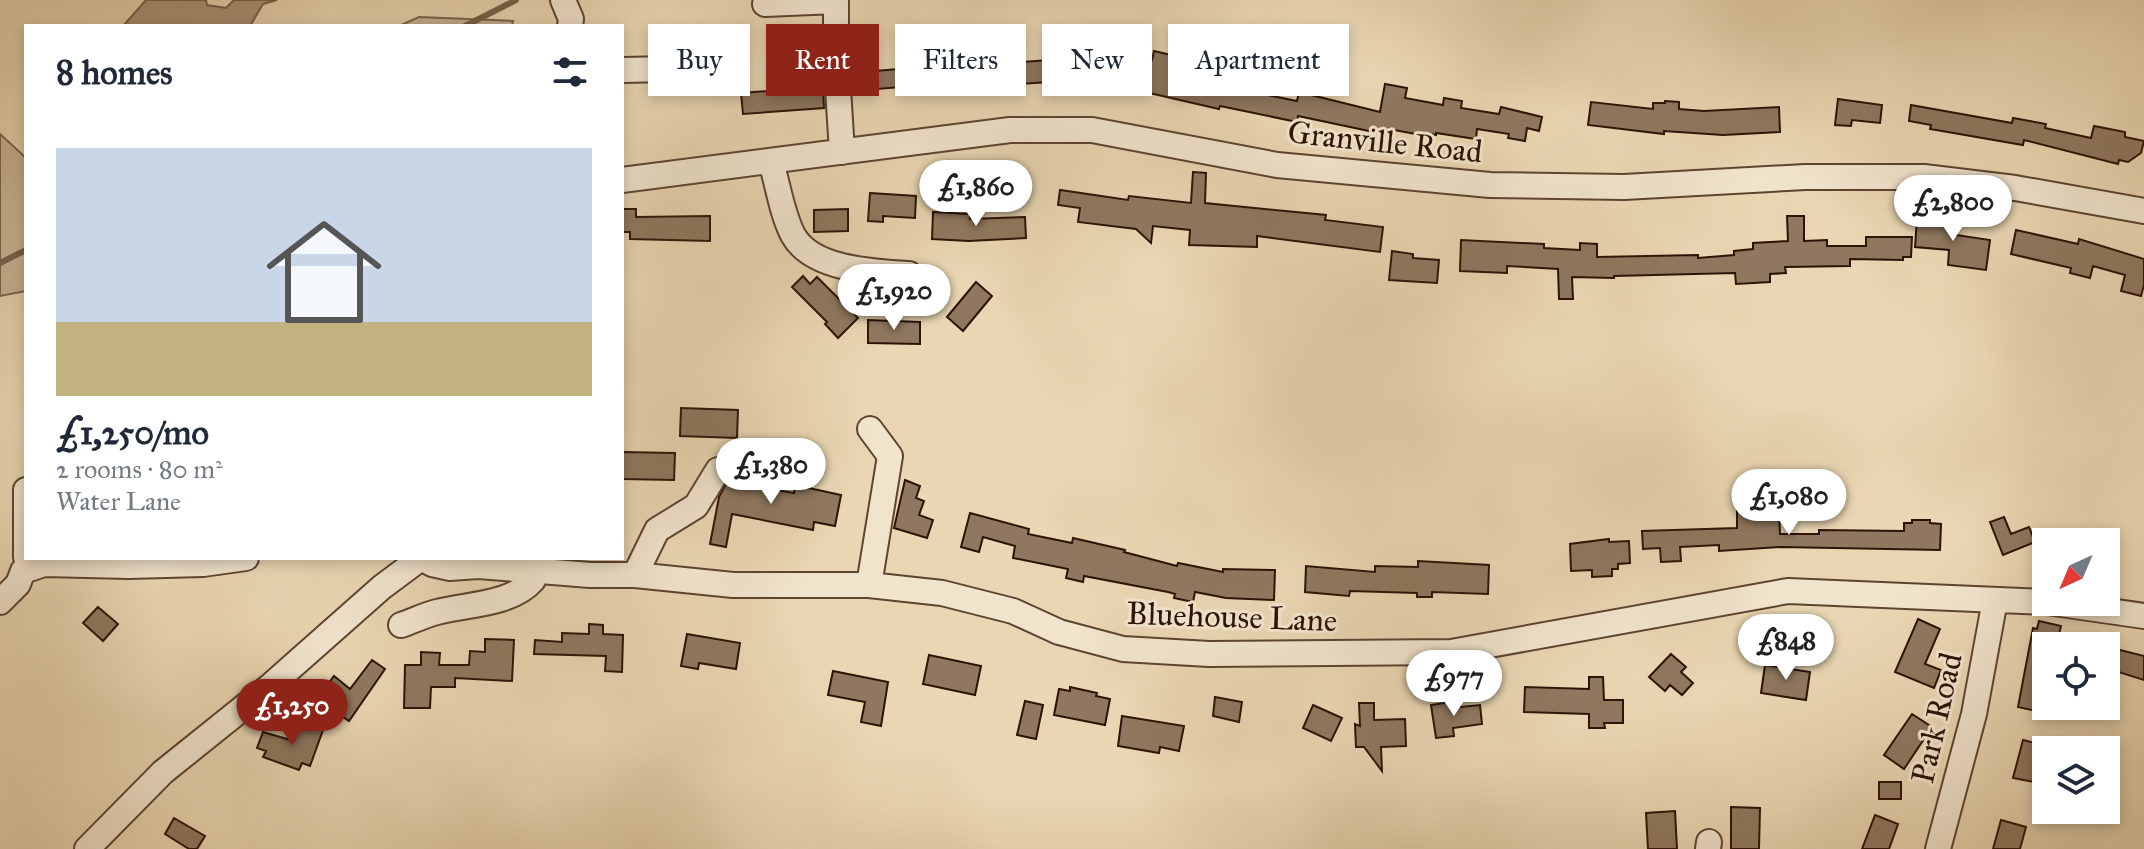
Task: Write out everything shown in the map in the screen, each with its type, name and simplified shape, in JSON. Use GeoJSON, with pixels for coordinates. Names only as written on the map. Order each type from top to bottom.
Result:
{"type":"FeatureCollection","features":[{"type":"Feature","properties":{"kind":"street"},"geometry":{"type":"LineString","coordinates":[[563,0],[570,24]]}},
{"type":"Feature","properties":{"kind":"street"},"geometry":{"type":"LineString","coordinates":[[765,4],[836,1],[842,152]]}},
{"type":"Feature","properties":{"kind":"street"},"geometry":{"type":"LineString","coordinates":[[624,70],[648,69]]}},
{"type":"Feature","properties":{"kind":"street","name":"Granville Road"},"geometry":{"type":"LineString","coordinates":[[624,180],[1010,130],[1092,130],[1277,165],[1476,184],[1624,187],[1805,177],[1924,177],[2028,190],[2144,211]]}},
{"type":"Feature","properties":{"kind":"street"},"geometry":{"type":"LineString","coordinates":[[771,162],[794,236],[807,251],[834,263],[866,271],[909,274]]}},
{"type":"Feature","properties":{"kind":"street"},"geometry":{"type":"LineString","coordinates":[[869,585],[890,456],[870,429]]}},
{"type":"Feature","properties":{"kind":"street"},"geometry":{"type":"LineString","coordinates":[[635,575],[657,530],[696,506],[718,470]]}},
{"type":"Feature","properties":{"kind":"street"},"geometry":{"type":"LineString","coordinates":[[0,602],[18,584],[24,520]]}},
{"type":"Feature","properties":{"kind":"street"},"geometry":{"type":"LineString","coordinates":[[21,565],[129,566],[232,560]]}},
{"type":"Feature","properties":{"kind":"street"},"geometry":{"type":"LineString","coordinates":[[87,849],[163,772],[269,687],[411,560]]}},
{"type":"Feature","properties":{"kind":"street","name":"Bluehouse Lane"},"geometry":{"type":"LineString","coordinates":[[411,560],[450,568],[542,566],[733,585],[869,585],[942,593],[1013,611],[1059,632],[1123,649],[1209,654],[1451,652],[1788,591],[2032,601]]}},
{"type":"Feature","properties":{"kind":"street"},"geometry":{"type":"LineString","coordinates":[[401,625],[524,590],[542,566]]}},
{"type":"Feature","properties":{"kind":"street","name":"Park Road"},"geometry":{"type":"LineString","coordinates":[[1938,849],[1974,714],[1995,600]]}},
{"type":"Feature","properties":{"kind":"street","name":"Bluehouse Lane"},"geometry":{"type":"LineString","coordinates":[[2120,613],[2144,616]]}},
{"type":"Feature","properties":{"kind":"shaded area"},"geometry":{"type":"Polygon","coordinates":[[[146,0],[206,0],[207,5],[226,8],[234,0],[277,0],[263,4],[251,24],[125,24],[146,0]]]}},
{"type":"Feature","properties":{"kind":"shaded area"},"geometry":{"type":"Polygon","coordinates":[[[419,17],[513,21],[512,24],[403,24],[419,17]]]}},
{"type":"Feature","properties":{"kind":"shaded area"},"geometry":{"type":"Polygon","coordinates":[[[0,134],[24,156],[24,291],[0,296],[0,134]]]}},
{"type":"Feature","properties":{"kind":"building"},"geometry":{"type":"Polygon","coordinates":[[[1154,51],[1168,54],[1168,96],[1273,96],[1297,101],[1298,96],[1315,96],[1380,112],[1385,84],[1407,88],[1405,98],[1443,105],[1444,98],[1462,101],[1461,108],[1499,114],[1501,107],[1542,117],[1539,131],[1527,128],[1525,141],[1508,138],[1509,134],[1477,129],[1476,139],[1436,133],[1426,133],[1426,136],[1389,129],[1388,135],[1298,116],[1297,122],[1220,106],[1219,109],[1152,94],[1154,51]]]}},
{"type":"Feature","properties":{"kind":"building"},"geometry":{"type":"Polygon","coordinates":[[[1042,60],[1042,82],[1026,84],[1026,62],[1042,60]]]}},
{"type":"Feature","properties":{"kind":"building"},"geometry":{"type":"Polygon","coordinates":[[[895,69],[895,88],[879,89],[879,71],[895,69]]]}},
{"type":"Feature","properties":{"kind":"building"},"geometry":{"type":"Polygon","coordinates":[[[766,91],[766,96],[823,96],[824,108],[743,114],[741,96],[750,96],[750,92],[766,91]]]}},
{"type":"Feature","properties":{"kind":"building"},"geometry":{"type":"Polygon","coordinates":[[[1838,99],[1882,105],[1880,123],[1852,120],[1851,126],[1835,125],[1838,99]]]}},
{"type":"Feature","properties":{"kind":"building"},"geometry":{"type":"Polygon","coordinates":[[[1591,102],[1653,109],[1653,103],[1679,102],[1679,109],[1704,111],[1779,107],[1780,132],[1723,135],[1664,131],[1664,134],[1588,125],[1591,102]]]}},
{"type":"Feature","properties":{"kind":"building"},"geometry":{"type":"Polygon","coordinates":[[[1911,105],[2012,123],[2013,118],[2046,124],[2045,128],[2091,138],[2094,126],[2125,132],[2125,137],[2144,141],[2141,153],[2128,162],[2119,160],[2118,164],[2024,140],[2023,145],[1930,129],[1931,125],[1909,121],[1911,105]]]}},
{"type":"Feature","properties":{"kind":"building"},"geometry":{"type":"Polygon","coordinates":[[[1193,172],[1206,173],[1205,203],[1326,215],[1325,220],[1383,227],[1380,252],[1257,236],[1257,247],[1189,245],[1190,230],[1153,226],[1151,243],[1136,229],[1078,222],[1080,208],[1058,205],[1060,190],[1128,200],[1129,196],[1191,203],[1193,172]]]}},
{"type":"Feature","properties":{"kind":"building"},"geometry":{"type":"Polygon","coordinates":[[[870,193],[916,196],[915,218],[883,216],[883,222],[868,221],[870,193]]]}},
{"type":"Feature","properties":{"kind":"building"},"geometry":{"type":"Polygon","coordinates":[[[624,209],[636,209],[636,217],[710,216],[710,241],[630,239],[630,232],[624,232],[624,209]]]}},
{"type":"Feature","properties":{"kind":"building"},"geometry":{"type":"Polygon","coordinates":[[[848,209],[848,231],[814,232],[814,210],[848,209]]]}},
{"type":"Feature","properties":{"kind":"building"},"geometry":{"type":"Polygon","coordinates":[[[933,212],[970,214],[970,219],[1025,217],[1026,238],[932,239],[933,212]]]}},
{"type":"Feature","properties":{"kind":"building"},"geometry":{"type":"Polygon","coordinates":[[[1787,216],[1804,216],[1804,241],[1827,240],[1827,246],[1866,246],[1866,237],[1912,237],[1911,257],[1903,257],[1903,260],[1850,259],[1850,266],[1785,267],[1786,273],[1770,274],[1770,282],[1736,284],[1735,273],[1572,277],[1573,299],[1559,299],[1558,269],[1507,266],[1507,273],[1460,271],[1461,240],[1544,244],[1544,248],[1580,250],[1580,243],[1597,244],[1597,257],[1698,255],[1698,258],[1734,255],[1734,251],[1753,249],[1753,243],[1788,241],[1787,216]]]}},
{"type":"Feature","properties":{"kind":"building"},"geometry":{"type":"Polygon","coordinates":[[[1917,218],[1957,222],[1956,235],[1990,240],[1986,270],[1948,265],[1949,250],[1915,247],[1917,218]]]}},
{"type":"Feature","properties":{"kind":"building"},"geometry":{"type":"Polygon","coordinates":[[[2016,230],[2078,244],[2079,239],[2144,259],[2141,296],[2121,291],[2125,275],[2093,266],[2090,278],[2070,273],[2071,268],[2011,254],[2016,230]]]}},
{"type":"Feature","properties":{"kind":"building"},"geometry":{"type":"Polygon","coordinates":[[[1392,251],[1413,254],[1413,258],[1439,260],[1437,283],[1389,280],[1392,251]]]}},
{"type":"Feature","properties":{"kind":"building"},"geometry":{"type":"Polygon","coordinates":[[[803,276],[810,284],[817,277],[858,318],[838,338],[825,324],[827,322],[792,287],[803,276]]]}},
{"type":"Feature","properties":{"kind":"building"},"geometry":{"type":"Polygon","coordinates":[[[976,282],[992,296],[963,331],[947,317],[976,282]]]}},
{"type":"Feature","properties":{"kind":"building"},"geometry":{"type":"Polygon","coordinates":[[[868,320],[920,322],[920,344],[868,343],[868,320]]]}},
{"type":"Feature","properties":{"kind":"building"},"geometry":{"type":"Polygon","coordinates":[[[681,408],[738,410],[737,438],[680,436],[681,408]]]}},
{"type":"Feature","properties":{"kind":"building"},"geometry":{"type":"Polygon","coordinates":[[[624,452],[675,453],[674,480],[624,479],[624,452]]]}},
{"type":"Feature","properties":{"kind":"building"},"geometry":{"type":"Polygon","coordinates":[[[727,455],[743,458],[738,483],[794,493],[795,485],[841,495],[835,526],[814,522],[813,530],[732,514],[726,547],[710,544],[719,497],[733,471],[727,455]]]}},
{"type":"Feature","properties":{"kind":"building"},"geometry":{"type":"Polygon","coordinates":[[[905,480],[920,486],[916,498],[924,501],[919,515],[933,520],[927,538],[894,528],[905,480]]]}},
{"type":"Feature","properties":{"kind":"building"},"geometry":{"type":"Polygon","coordinates":[[[1779,509],[1780,534],[1819,534],[1819,530],[1904,531],[1904,523],[1930,520],[1930,523],[1941,524],[1940,550],[1780,547],[1719,551],[1719,545],[1680,547],[1681,561],[1661,562],[1660,548],[1643,549],[1642,531],[1737,528],[1737,510],[1779,509]]]}},
{"type":"Feature","properties":{"kind":"building"},"geometry":{"type":"Polygon","coordinates":[[[970,513],[1029,529],[1028,534],[1072,543],[1073,538],[1177,566],[1178,563],[1223,572],[1223,569],[1275,570],[1274,600],[1226,598],[1195,592],[1193,602],[1174,598],[1175,594],[1168,592],[1084,576],[1083,582],[1066,578],[1068,569],[1013,558],[1015,546],[983,537],[979,552],[961,547],[970,513]]]}},
{"type":"Feature","properties":{"kind":"building"},"geometry":{"type":"Polygon","coordinates":[[[2004,517],[2011,534],[2029,527],[2032,543],[2003,555],[1990,522],[2004,517]]]}},
{"type":"Feature","properties":{"kind":"building"},"geometry":{"type":"Polygon","coordinates":[[[1609,539],[1609,542],[1629,541],[1630,563],[1618,564],[1618,569],[1612,569],[1612,576],[1592,577],[1592,570],[1571,571],[1570,544],[1609,539]]]}},
{"type":"Feature","properties":{"kind":"building"},"geometry":{"type":"Polygon","coordinates":[[[1418,561],[1489,565],[1488,594],[1432,592],[1432,597],[1417,597],[1417,593],[1350,591],[1349,596],[1305,592],[1306,566],[1375,572],[1375,566],[1418,567],[1418,561]]]}},
{"type":"Feature","properties":{"kind":"building"},"geometry":{"type":"Polygon","coordinates":[[[98,607],[118,624],[103,641],[83,623],[98,607]]]}},
{"type":"Feature","properties":{"kind":"building"},"geometry":{"type":"Polygon","coordinates":[[[1918,619],[1940,629],[1925,664],[1941,670],[1934,688],[1895,672],[1918,619]]]}},
{"type":"Feature","properties":{"kind":"building"},"geometry":{"type":"Polygon","coordinates":[[[2039,621],[2061,626],[2060,632],[2032,632],[2033,628],[2037,629],[2039,621]]]}},
{"type":"Feature","properties":{"kind":"building"},"geometry":{"type":"Polygon","coordinates":[[[589,624],[603,625],[603,634],[623,635],[622,672],[605,671],[606,656],[534,654],[535,640],[562,642],[562,633],[589,634],[589,624]]]}},
{"type":"Feature","properties":{"kind":"building"},"geometry":{"type":"Polygon","coordinates":[[[2032,633],[2032,710],[2018,707],[2032,633]]]}},
{"type":"Feature","properties":{"kind":"building"},"geometry":{"type":"Polygon","coordinates":[[[687,634],[740,643],[736,669],[699,663],[698,669],[681,666],[687,634]]]}},
{"type":"Feature","properties":{"kind":"building"},"geometry":{"type":"Polygon","coordinates":[[[485,639],[514,640],[512,681],[455,678],[455,687],[431,687],[430,708],[404,708],[405,665],[421,665],[421,652],[440,653],[439,665],[469,665],[470,651],[485,652],[485,639]]]}},
{"type":"Feature","properties":{"kind":"building"},"geometry":{"type":"Polygon","coordinates":[[[2120,650],[2144,656],[2144,680],[2120,672],[2120,650]]]}},
{"type":"Feature","properties":{"kind":"building"},"geometry":{"type":"Polygon","coordinates":[[[1671,654],[1686,667],[1681,672],[1693,683],[1682,695],[1670,685],[1665,691],[1649,677],[1671,654]]]}},
{"type":"Feature","properties":{"kind":"building"},"geometry":{"type":"Polygon","coordinates":[[[929,655],[981,666],[975,695],[923,684],[929,655]]]}},
{"type":"Feature","properties":{"kind":"building"},"geometry":{"type":"Polygon","coordinates":[[[372,660],[385,669],[349,721],[317,699],[334,676],[350,689],[372,660]]]}},
{"type":"Feature","properties":{"kind":"building"},"geometry":{"type":"Polygon","coordinates":[[[1765,665],[1810,672],[1806,700],[1761,693],[1765,665]]]}},
{"type":"Feature","properties":{"kind":"building"},"geometry":{"type":"Polygon","coordinates":[[[833,671],[888,682],[881,726],[861,722],[865,702],[828,695],[833,671]]]}},
{"type":"Feature","properties":{"kind":"building"},"geometry":{"type":"Polygon","coordinates":[[[1589,677],[1603,677],[1604,700],[1623,700],[1623,723],[1604,723],[1605,728],[1589,728],[1589,714],[1524,712],[1525,687],[1589,689],[1589,677]]]}},
{"type":"Feature","properties":{"kind":"building"},"geometry":{"type":"Polygon","coordinates":[[[1070,687],[1110,699],[1105,725],[1054,715],[1059,689],[1070,691],[1070,687]]]}},
{"type":"Feature","properties":{"kind":"building"},"geometry":{"type":"Polygon","coordinates":[[[1215,697],[1242,702],[1239,722],[1213,716],[1215,697]]]}},
{"type":"Feature","properties":{"kind":"building"},"geometry":{"type":"Polygon","coordinates":[[[1025,701],[1043,705],[1036,739],[1017,735],[1025,701]]]}},
{"type":"Feature","properties":{"kind":"building"},"geometry":{"type":"Polygon","coordinates":[[[1450,702],[1450,708],[1480,705],[1482,724],[1453,728],[1454,736],[1436,738],[1431,705],[1450,702]]]}},
{"type":"Feature","properties":{"kind":"building"},"geometry":{"type":"Polygon","coordinates":[[[1359,703],[1374,703],[1374,720],[1405,719],[1406,746],[1381,747],[1382,771],[1364,747],[1356,747],[1355,724],[1360,726],[1359,703]]]}},
{"type":"Feature","properties":{"kind":"building"},"geometry":{"type":"Polygon","coordinates":[[[1313,705],[1342,718],[1331,741],[1303,728],[1313,705]]]}},
{"type":"Feature","properties":{"kind":"building"},"geometry":{"type":"Polygon","coordinates":[[[1912,714],[1932,727],[1904,769],[1884,755],[1912,714]]]}},
{"type":"Feature","properties":{"kind":"building"},"geometry":{"type":"Polygon","coordinates":[[[1122,716],[1184,726],[1179,751],[1160,747],[1159,753],[1118,746],[1122,716]]]}},
{"type":"Feature","properties":{"kind":"building"},"geometry":{"type":"Polygon","coordinates":[[[301,722],[323,730],[310,766],[302,763],[299,770],[263,757],[266,751],[257,748],[263,732],[294,741],[301,722]]]}},
{"type":"Feature","properties":{"kind":"building"},"geometry":{"type":"Polygon","coordinates":[[[2023,740],[2032,742],[2032,782],[2013,778],[2023,740]]]}},
{"type":"Feature","properties":{"kind":"building"},"geometry":{"type":"Polygon","coordinates":[[[1879,782],[1901,782],[1901,799],[1879,799],[1879,782]]]}},
{"type":"Feature","properties":{"kind":"building"},"geometry":{"type":"Polygon","coordinates":[[[1731,807],[1760,808],[1759,849],[1731,849],[1731,807]]]}},
{"type":"Feature","properties":{"kind":"building"},"geometry":{"type":"Polygon","coordinates":[[[1675,811],[1677,849],[1648,849],[1646,813],[1675,811]]]}},
{"type":"Feature","properties":{"kind":"building"},"geometry":{"type":"Polygon","coordinates":[[[1875,815],[1898,824],[1889,849],[1862,849],[1875,815]]]}},
{"type":"Feature","properties":{"kind":"building"},"geometry":{"type":"Polygon","coordinates":[[[174,818],[205,836],[197,849],[189,849],[165,834],[174,818]]]}},
{"type":"Feature","properties":{"kind":"building"},"geometry":{"type":"Polygon","coordinates":[[[2001,820],[2026,827],[2020,849],[1993,849],[2001,820]]]}},
{"type":"Feature","properties":{"kind":"waterway"},"geometry":{"type":"LineString","coordinates":[[469,24],[516,0]]}},
{"type":"Feature","properties":{"kind":"waterway"},"geometry":{"type":"LineString","coordinates":[[0,263],[24,251]]}}]}
